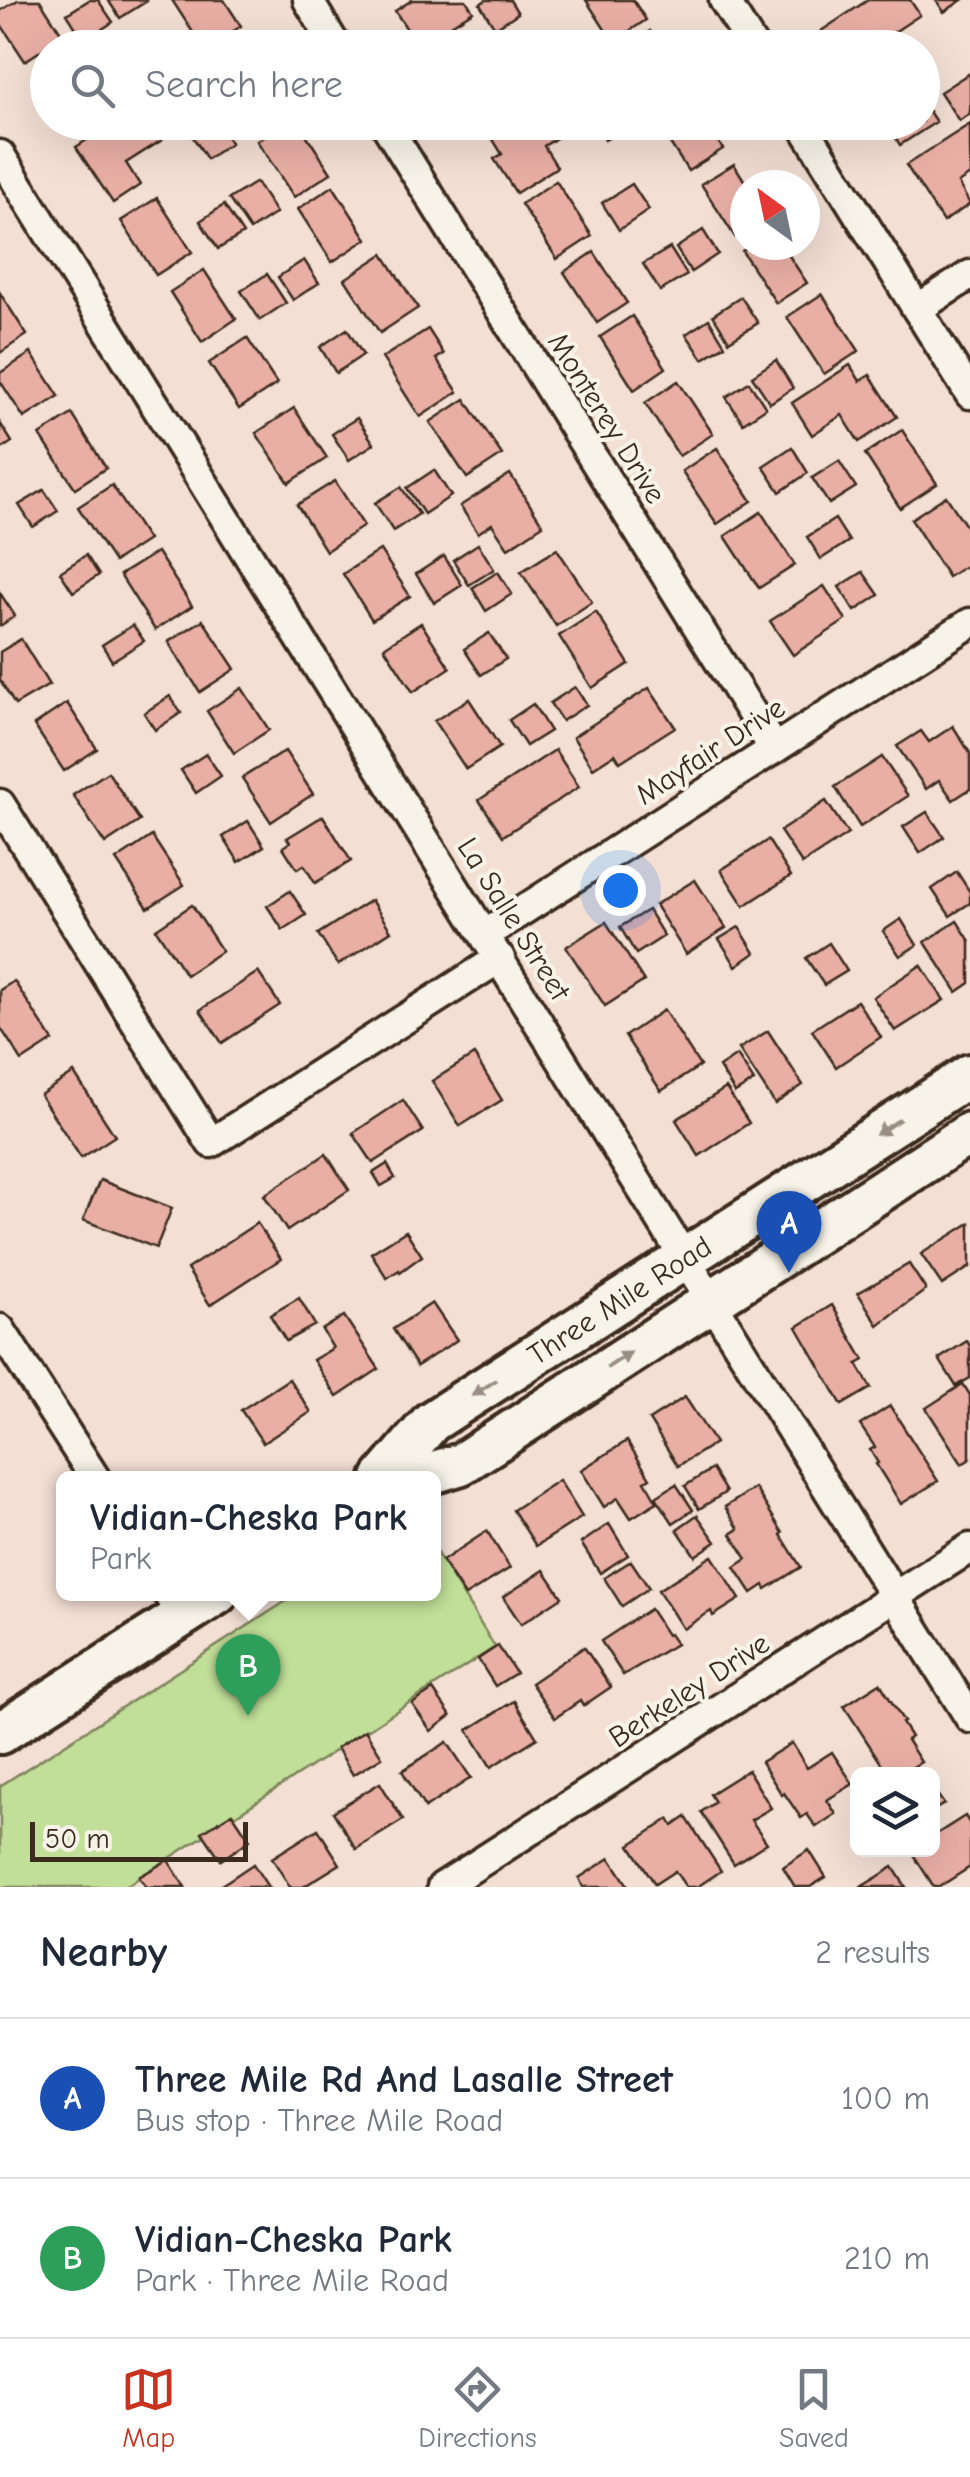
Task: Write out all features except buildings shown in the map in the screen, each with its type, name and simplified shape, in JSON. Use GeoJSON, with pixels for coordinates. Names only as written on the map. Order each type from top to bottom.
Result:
{"type":"FeatureCollection","features":[{"type":"Feature","properties":{"kind":"street"},"geometry":{"type":"LineString","coordinates":[[308,0],[326,30]]}},
{"type":"Feature","properties":{"kind":"street"},"geometry":{"type":"LineString","coordinates":[[737,4],[747,30]]}},
{"type":"Feature","properties":{"kind":"street","name":"Monterey Drive"},"geometry":{"type":"LineString","coordinates":[[395,140],[774,749]]}},
{"type":"Feature","properties":{"kind":"street"},"geometry":{"type":"LineString","coordinates":[[811,140],[970,394]]}},
{"type":"Feature","properties":{"kind":"street","name":"La Salle Street"},"geometry":{"type":"LineString","coordinates":[[0,155],[970,1718]]}},
{"type":"Feature","properties":{"kind":"street"},"geometry":{"type":"LineString","coordinates":[[917,309],[970,275]]}},
{"type":"Feature","properties":{"kind":"street","name":"Mayfair Drive"},"geometry":{"type":"LineString","coordinates":[[0,804],[212,1144],[774,749],[970,623]]}},
{"type":"Feature","properties":{"kind":"street","name":"Three Mile Road"},"geometry":{"type":"LineString","coordinates":[[389,1471],[431,1422],[970,1074]]}},
{"type":"Feature","properties":{"kind":"street","name":"Three Mile Road"},"geometry":{"type":"LineString","coordinates":[[438,1471],[462,1464],[970,1132]]}},
{"type":"Feature","properties":{"kind":"street"},"geometry":{"type":"LineString","coordinates":[[0,1329],[91,1471]]}},
{"type":"Feature","properties":{"kind":"street","name":"Berkeley Drive"},"geometry":{"type":"LineString","coordinates":[[442,1887],[970,1548]]}},
{"type":"Feature","properties":{"kind":"street"},"geometry":{"type":"LineString","coordinates":[[0,1734],[176,1605]]}},
{"type":"Feature","properties":{"kind":"green space"},"geometry":{"type":"Polygon","coordinates":[[[441,1560],[495,1647],[125,1887],[0,1887],[0,1786],[286,1601],[441,1601],[441,1560]]]}},
{"type":"Feature","properties":{"kind":"place","name":"Three Mile Rd And Lasalle Street"},"geometry":{"type":"Point","coordinates":[789,1273]}},
{"type":"Feature","properties":{"kind":"place","name":"Vidian-Cheska Park"},"geometry":{"type":"Point","coordinates":[248,1716]}}]}
